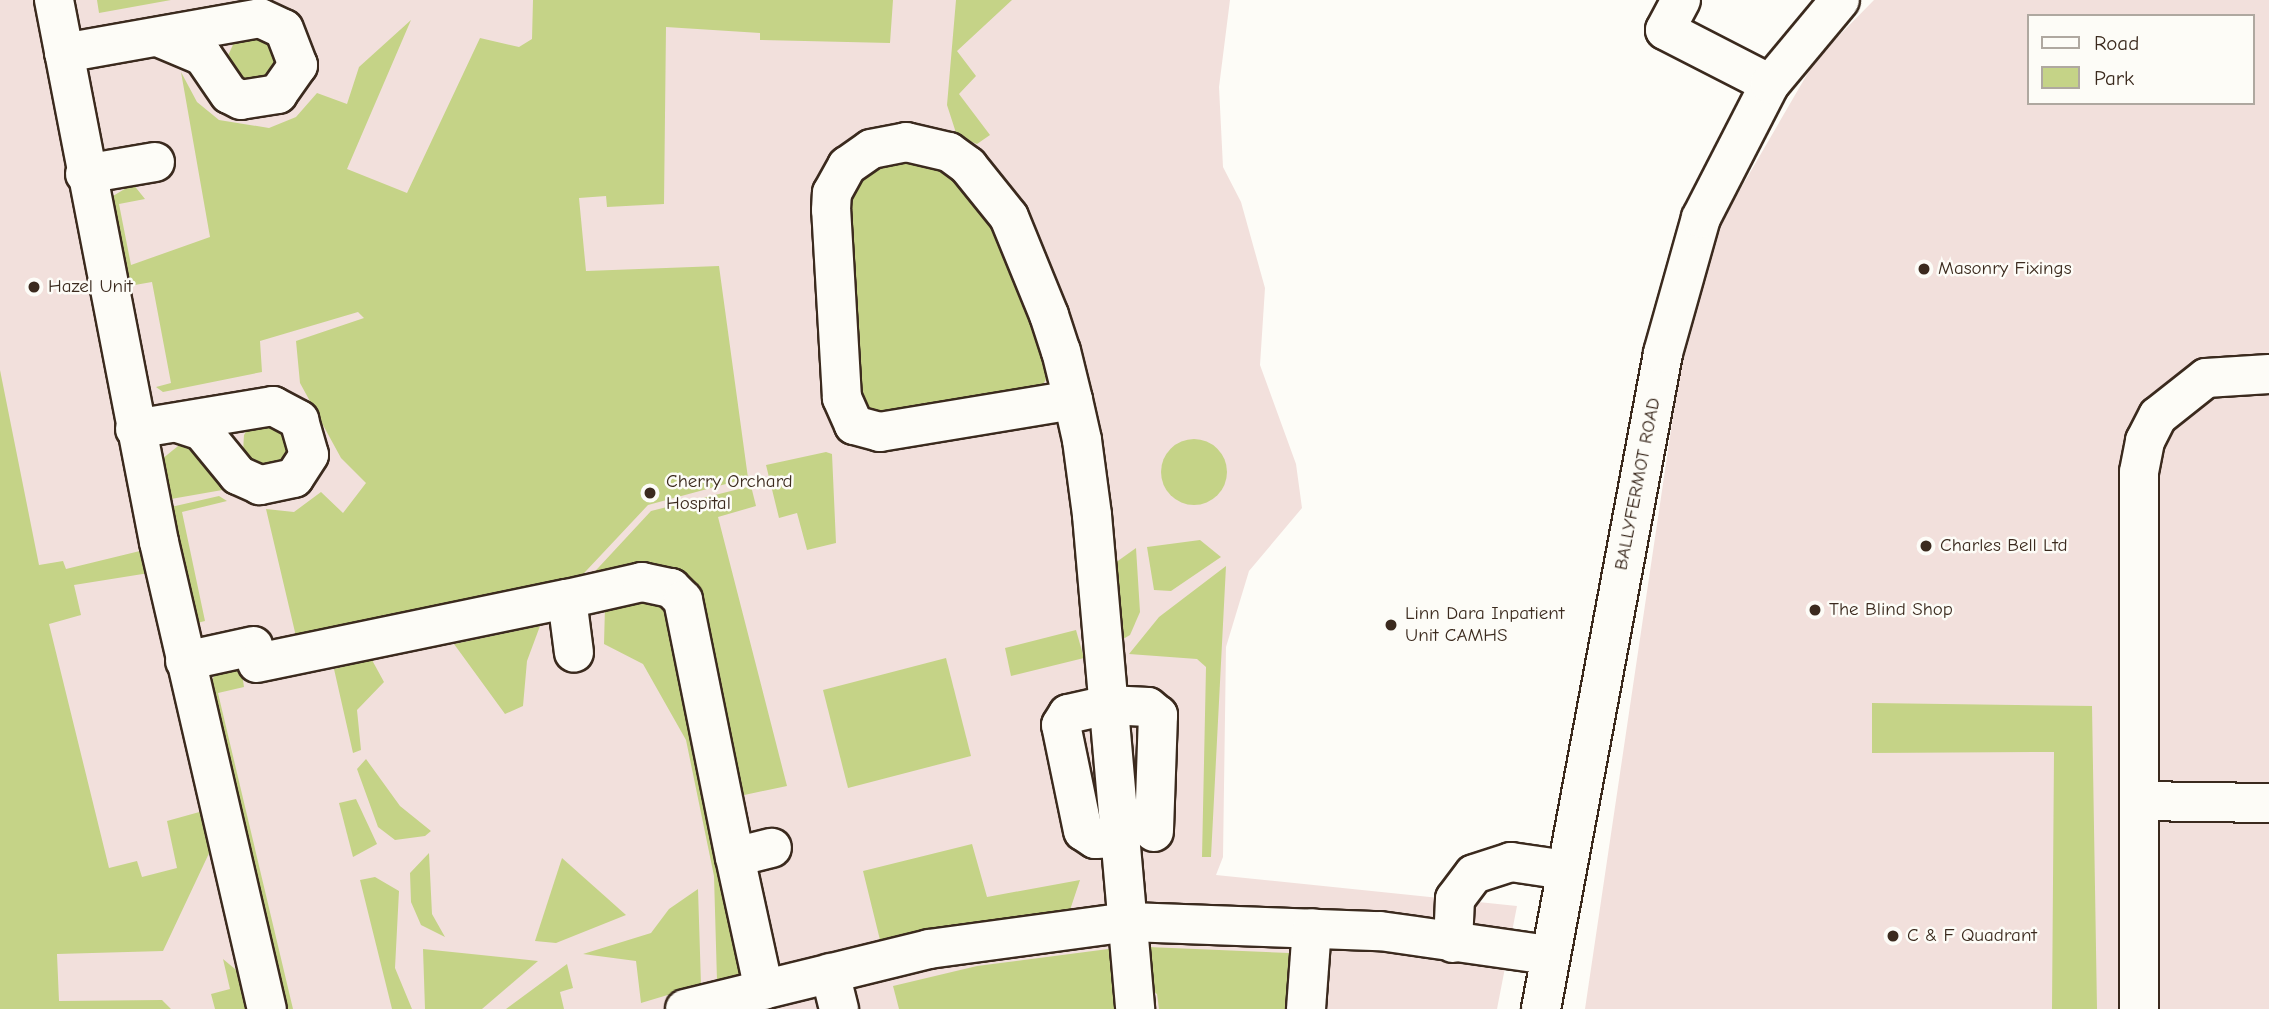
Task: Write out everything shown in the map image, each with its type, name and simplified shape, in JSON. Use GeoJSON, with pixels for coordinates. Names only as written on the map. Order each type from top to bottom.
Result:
{"type":"FeatureCollection","features":[{"type":"Feature","properties":{"kind":"main road"},"geometry":{"type":"LineString","coordinates":[[54,0],[135,429],[184,661],[267,1009]]}},
{"type":"Feature","properties":{"kind":"main road"},"geometry":{"type":"LineString","coordinates":[[1681,0],[1665,30],[1770,84]]}},
{"type":"Feature","properties":{"kind":"main road","name":"BALLYFERMOT ROAD"},"geometry":{"type":"LineString","coordinates":[[1541,1009],[1548,955],[1663,353],[1702,218],[1770,84],[1840,0]]}},
{"type":"Feature","properties":{"kind":"main road"},"geometry":{"type":"LineString","coordinates":[[64,53],[158,37]]}},
{"type":"Feature","properties":{"kind":"main road"},"geometry":{"type":"LineString","coordinates":[[1073,400],[880,432],[854,425],[842,398],[831,210],[832,193],[847,166],[871,149],[906,142],[949,152],[984,181],[1034,272],[1073,400],[1093,515],[1108,705],[1138,835],[1129,922],[1135,1009]]}},
{"type":"Feature","properties":{"kind":"main road"},"geometry":{"type":"LineString","coordinates":[[85,174],[155,162]]}},
{"type":"Feature","properties":{"kind":"main road"},"geometry":{"type":"LineString","coordinates":[[2139,1009],[2139,472],[2145,440],[2158,416],[2206,378],[2269,373]]}},
{"type":"Feature","properties":{"kind":"main road"},"geometry":{"type":"LineString","coordinates":[[135,429],[178,423]]}},
{"type":"Feature","properties":{"kind":"main road"},"geometry":{"type":"LineString","coordinates":[[184,661],[255,654],[567,599],[642,582],[671,588],[683,600],[764,990]]}},
{"type":"Feature","properties":{"kind":"main road"},"geometry":{"type":"LineString","coordinates":[[567,599],[574,653]]}},
{"type":"Feature","properties":{"kind":"main road"},"geometry":{"type":"LineString","coordinates":[[2139,801],[2269,803]]}},
{"type":"Feature","properties":{"kind":"main road"},"geometry":{"type":"LineString","coordinates":[[735,857],[772,848]]}},
{"type":"Feature","properties":{"kind":"main road"},"geometry":{"type":"LineString","coordinates":[[1453,943],[1455,900],[1474,874],[1511,862],[1566,870]]}},
{"type":"Feature","properties":{"kind":"main road"},"geometry":{"type":"LineString","coordinates":[[685,1009],[764,990],[835,991],[929,949],[1129,922],[1312,928],[1548,955]]}},
{"type":"Feature","properties":{"kind":"main road"},"geometry":{"type":"LineString","coordinates":[[1306,1009],[1312,928]]}},
{"type":"Feature","properties":{"kind":"shaded area","name":"Cherry Orchard Hospital"},"geometry":{"type":"Polygon","coordinates":[[[0,0],[1230,0],[1219,87],[1223,167],[1241,202],[1265,288],[1260,365],[1296,464],[1302,508],[1249,571],[1226,647],[1223,857],[1216,875],[1517,906],[1497,1009],[0,1009],[0,0]]]}},
{"type":"Feature","properties":{"kind":"shaded area"},"geometry":{"type":"Polygon","coordinates":[[[1874,0],[2269,0],[2269,1009],[1585,1009],[1679,376],[1720,224],[1816,59],[1874,0]]]}},
{"type":"Feature","properties":{"kind":"green space"},"geometry":{"type":"Polygon","coordinates":[[[97,0],[171,0],[99,13],[97,0]]]}},
{"type":"Feature","properties":{"kind":"green space"},"geometry":{"type":"Polygon","coordinates":[[[533,0],[893,0],[890,43],[760,40],[760,33],[666,27],[664,204],[607,207],[606,196],[579,198],[586,271],[719,266],[748,478],[648,505],[571,587],[298,645],[266,509],[294,512],[321,492],[343,513],[366,483],[341,458],[300,383],[296,341],[364,318],[358,312],[260,341],[262,372],[163,392],[156,387],[171,383],[152,282],[129,286],[113,196],[133,184],[145,199],[119,204],[131,265],[210,237],[181,72],[197,102],[219,120],[269,128],[296,117],[317,93],[347,104],[359,67],[411,20],[347,169],[407,193],[480,38],[519,47],[532,39],[533,0]]]}},
{"type":"Feature","properties":{"kind":"green space"},"geometry":{"type":"Polygon","coordinates":[[[956,0],[1012,0],[957,51],[976,76],[959,94],[990,135],[977,144],[957,136],[947,105],[956,0]]]}},
{"type":"Feature","properties":{"kind":"green space"},"geometry":{"type":"Polygon","coordinates":[[[237,36],[272,36],[280,72],[247,87],[226,60],[237,36]]]}},
{"type":"Feature","properties":{"kind":"green space"},"geometry":{"type":"Polygon","coordinates":[[[934,161],[986,198],[1052,369],[1041,388],[878,418],[856,400],[846,184],[870,163],[934,161]]]}},
{"type":"Feature","properties":{"kind":"green space"},"geometry":{"type":"Polygon","coordinates":[[[0,370],[39,565],[63,561],[66,569],[144,550],[149,573],[74,585],[81,615],[49,624],[109,868],[137,861],[142,877],[177,868],[167,821],[203,811],[212,847],[163,951],[57,954],[59,1001],[162,1000],[171,1009],[0,1009],[0,370]]]}},
{"type":"Feature","properties":{"kind":"green space"},"geometry":{"type":"Polygon","coordinates":[[[281,422],[291,460],[260,471],[243,452],[244,435],[249,427],[281,422]]]}},
{"type":"Feature","properties":{"kind":"green space"},"geometry":{"type":"Polygon","coordinates":[[[188,438],[228,489],[171,499],[162,459],[188,438]]]}},
{"type":"Feature","properties":{"kind":"green space"},"geometry":{"type":"Polygon","coordinates":[[[1194,439],[1217,449],[1227,472],[1217,495],[1194,505],[1171,495],[1161,472],[1171,449],[1194,439]]]}},
{"type":"Feature","properties":{"kind":"green space"},"geometry":{"type":"Polygon","coordinates":[[[826,452],[832,454],[836,543],[807,550],[797,513],[779,518],[766,465],[826,452]]]}},
{"type":"Feature","properties":{"kind":"green space"},"geometry":{"type":"Polygon","coordinates":[[[751,486],[756,506],[718,517],[787,786],[735,797],[696,611],[586,581],[651,511],[751,486]]]}},
{"type":"Feature","properties":{"kind":"green space"},"geometry":{"type":"Polygon","coordinates":[[[219,496],[227,501],[182,512],[205,621],[197,623],[171,507],[219,496]]]}},
{"type":"Feature","properties":{"kind":"green space"},"geometry":{"type":"Polygon","coordinates":[[[1200,540],[1221,557],[1171,591],[1154,590],[1147,547],[1200,540]]]}},
{"type":"Feature","properties":{"kind":"green space"},"geometry":{"type":"Polygon","coordinates":[[[1136,548],[1140,612],[1130,635],[1118,642],[1115,563],[1136,548]]]}},
{"type":"Feature","properties":{"kind":"green space"},"geometry":{"type":"Polygon","coordinates":[[[1226,566],[1211,857],[1202,857],[1206,667],[1197,659],[1129,654],[1159,617],[1226,566]]]}},
{"type":"Feature","properties":{"kind":"green space"},"geometry":{"type":"Polygon","coordinates":[[[639,598],[667,606],[748,973],[717,981],[714,876],[686,740],[643,664],[604,644],[605,606],[639,598]]]}},
{"type":"Feature","properties":{"kind":"green space"},"geometry":{"type":"Polygon","coordinates":[[[540,626],[527,661],[523,706],[505,714],[454,644],[540,626]]]}},
{"type":"Feature","properties":{"kind":"green space"},"geometry":{"type":"Polygon","coordinates":[[[1076,630],[1084,658],[1011,676],[1005,648],[1076,630]]]}},
{"type":"Feature","properties":{"kind":"green space"},"geometry":{"type":"Polygon","coordinates":[[[946,658],[971,756],[848,788],[823,690],[946,658]]]}},
{"type":"Feature","properties":{"kind":"green space"},"geometry":{"type":"Polygon","coordinates":[[[372,660],[384,682],[357,710],[361,750],[353,753],[334,669],[372,660]]]}},
{"type":"Feature","properties":{"kind":"green space"},"geometry":{"type":"Polygon","coordinates":[[[241,667],[244,687],[218,693],[293,1009],[286,1009],[210,685],[215,674],[241,667]]]}},
{"type":"Feature","properties":{"kind":"green space"},"geometry":{"type":"Polygon","coordinates":[[[1872,703],[2092,706],[2097,1009],[2052,1009],[2054,752],[1872,753],[1872,703]]]}},
{"type":"Feature","properties":{"kind":"green space"},"geometry":{"type":"Polygon","coordinates":[[[366,759],[400,806],[431,831],[425,836],[395,840],[378,827],[357,769],[366,759]]]}},
{"type":"Feature","properties":{"kind":"green space"},"geometry":{"type":"Polygon","coordinates":[[[356,799],[377,844],[353,857],[339,803],[356,799]]]}},
{"type":"Feature","properties":{"kind":"green space"},"geometry":{"type":"Polygon","coordinates":[[[972,844],[987,897],[1080,880],[1069,913],[881,944],[863,871],[972,844]]]}},
{"type":"Feature","properties":{"kind":"green space"},"geometry":{"type":"Polygon","coordinates":[[[429,853],[432,914],[445,937],[421,925],[411,902],[410,873],[429,853]]]}},
{"type":"Feature","properties":{"kind":"green space"},"geometry":{"type":"Polygon","coordinates":[[[562,858],[626,915],[556,943],[535,941],[562,858]]]}},
{"type":"Feature","properties":{"kind":"green space"},"geometry":{"type":"Polygon","coordinates":[[[375,877],[399,891],[395,968],[412,1009],[392,1009],[360,880],[375,877]]]}},
{"type":"Feature","properties":{"kind":"green space"},"geometry":{"type":"Polygon","coordinates":[[[698,889],[701,985],[641,1003],[636,961],[583,954],[651,933],[669,909],[698,889]]]}},
{"type":"Feature","properties":{"kind":"green space"},"geometry":{"type":"Polygon","coordinates":[[[1148,947],[1289,953],[1293,1009],[1159,1009],[1157,994],[1149,989],[1148,947]]]}},
{"type":"Feature","properties":{"kind":"green space"},"geometry":{"type":"Polygon","coordinates":[[[1116,948],[1121,1009],[899,1009],[893,986],[977,966],[1116,948]]]}},
{"type":"Feature","properties":{"kind":"green space"},"geometry":{"type":"Polygon","coordinates":[[[423,949],[538,961],[482,1009],[425,1009],[423,949]]]}},
{"type":"Feature","properties":{"kind":"green space"},"geometry":{"type":"Polygon","coordinates":[[[223,959],[241,974],[250,1009],[215,1009],[211,994],[230,989],[223,959]]]}},
{"type":"Feature","properties":{"kind":"green space"},"geometry":{"type":"Polygon","coordinates":[[[567,964],[573,988],[560,992],[564,1009],[506,1009],[567,964]]]}},
{"type":"Feature","properties":{"kind":"place","name":"Masonry Fixings"},"geometry":{"type":"Point","coordinates":[1924,269]}},
{"type":"Feature","properties":{"kind":"place","name":"Hazel Unit"},"geometry":{"type":"Point","coordinates":[34,287]}},
{"type":"Feature","properties":{"kind":"place","name":"Cherry Orchard Hospital"},"geometry":{"type":"Point","coordinates":[650,493]}},
{"type":"Feature","properties":{"kind":"place","name":"Charles Bell Ltd"},"geometry":{"type":"Point","coordinates":[1926,546]}},
{"type":"Feature","properties":{"kind":"place","name":"The Blind Shop"},"geometry":{"type":"Point","coordinates":[1815,610]}},
{"type":"Feature","properties":{"kind":"place","name":"Linn Dara Inpatient Unit CAMHS"},"geometry":{"type":"Point","coordinates":[1391,625]}},
{"type":"Feature","properties":{"kind":"place","name":"C & F Quadrant"},"geometry":{"type":"Point","coordinates":[1893,936]}}]}
